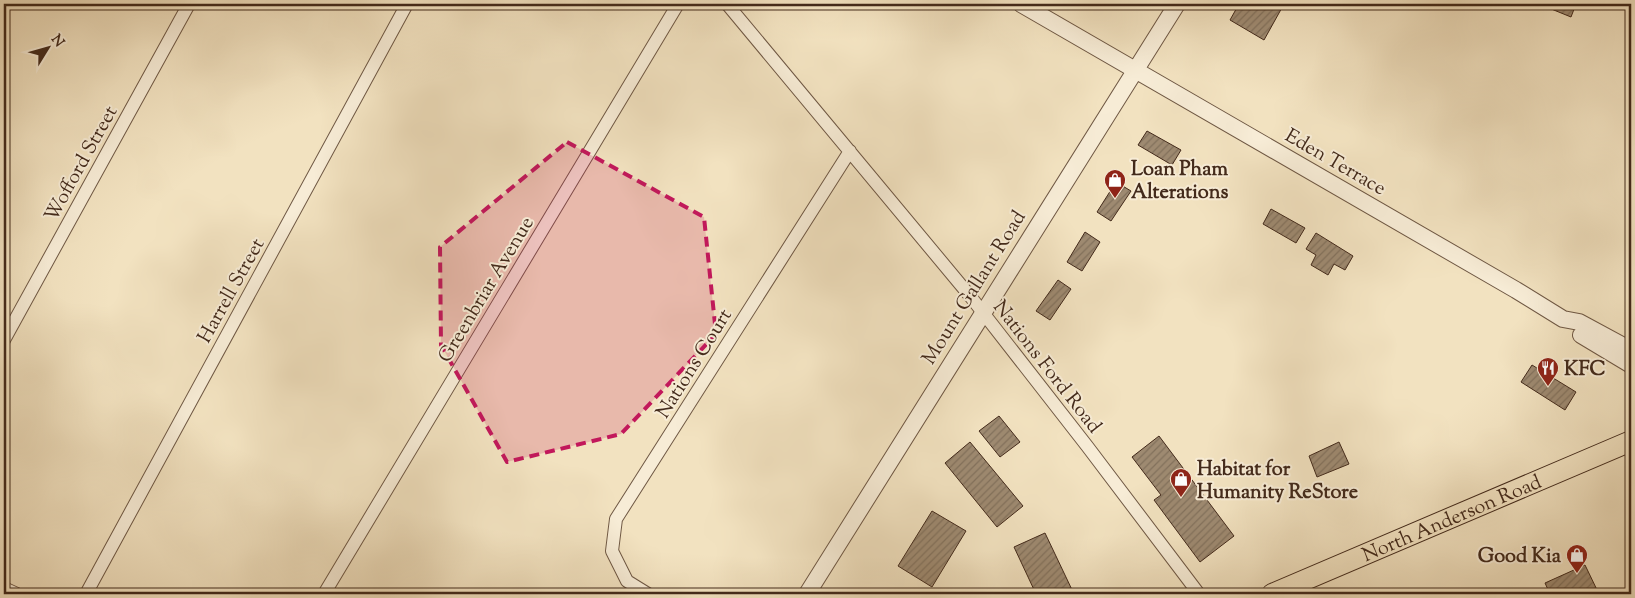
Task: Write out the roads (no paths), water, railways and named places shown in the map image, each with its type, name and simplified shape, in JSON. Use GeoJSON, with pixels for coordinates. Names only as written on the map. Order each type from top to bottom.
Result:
{"type":"FeatureCollection","features":[{"type":"Feature","properties":{"kind":"main road","name":"North Anderson Road"},"geometry":{"type":"LineString","coordinates":[[1272,594],[1631,441]]}},
{"type":"Feature","properties":{"kind":"street","name":"Wofford Street"},"geometry":{"type":"LineString","coordinates":[[4,340],[189,4]]}},
{"type":"Feature","properties":{"kind":"street","name":"Harrell Street"},"geometry":{"type":"LineString","coordinates":[[86,594],[407,4]]}},
{"type":"Feature","properties":{"kind":"street","name":"Greenbriar Avenue"},"geometry":{"type":"LineString","coordinates":[[324,594],[678,4]]}},
{"type":"Feature","properties":{"kind":"street","name":"Nations Ford Road"},"geometry":{"type":"LineString","coordinates":[[727,4],[850,150],[982,312],[1199,594]]}},
{"type":"Feature","properties":{"kind":"street","name":"Eden Terrace"},"geometry":{"type":"LineString","coordinates":[[1021,4],[1563,319],[1579,322],[1631,350]]}},
{"type":"Feature","properties":{"kind":"street","name":"Mount Gallant Road"},"geometry":{"type":"LineString","coordinates":[[807,594],[982,312],[1177,4]]}},
{"type":"Feature","properties":{"kind":"street","name":"Nations Court"},"geometry":{"type":"LineString","coordinates":[[648,594],[627,581],[612,551],[616,519],[850,150]]}},
{"type":"Feature","properties":{"kind":"street"},"geometry":{"type":"LineString","coordinates":[[1563,319],[1572,330],[1631,364]]}},
{"type":"Feature","properties":{"kind":"street"},"geometry":{"type":"LineString","coordinates":[[4,588],[16,594]]}},
{"type":"Feature","properties":{"kind":"place","name":"Loan Pham Alterations"},"geometry":{"type":"Point","coordinates":[1115,199]}},
{"type":"Feature","properties":{"kind":"place","name":"KFC"},"geometry":{"type":"Point","coordinates":[1548,387]}},
{"type":"Feature","properties":{"kind":"place","name":"Habitat for Humanity ReStore"},"geometry":{"type":"Point","coordinates":[1181,498]}},
{"type":"Feature","properties":{"kind":"place","name":"Good Kia"},"geometry":{"type":"Point","coordinates":[1577,574]}}]}
